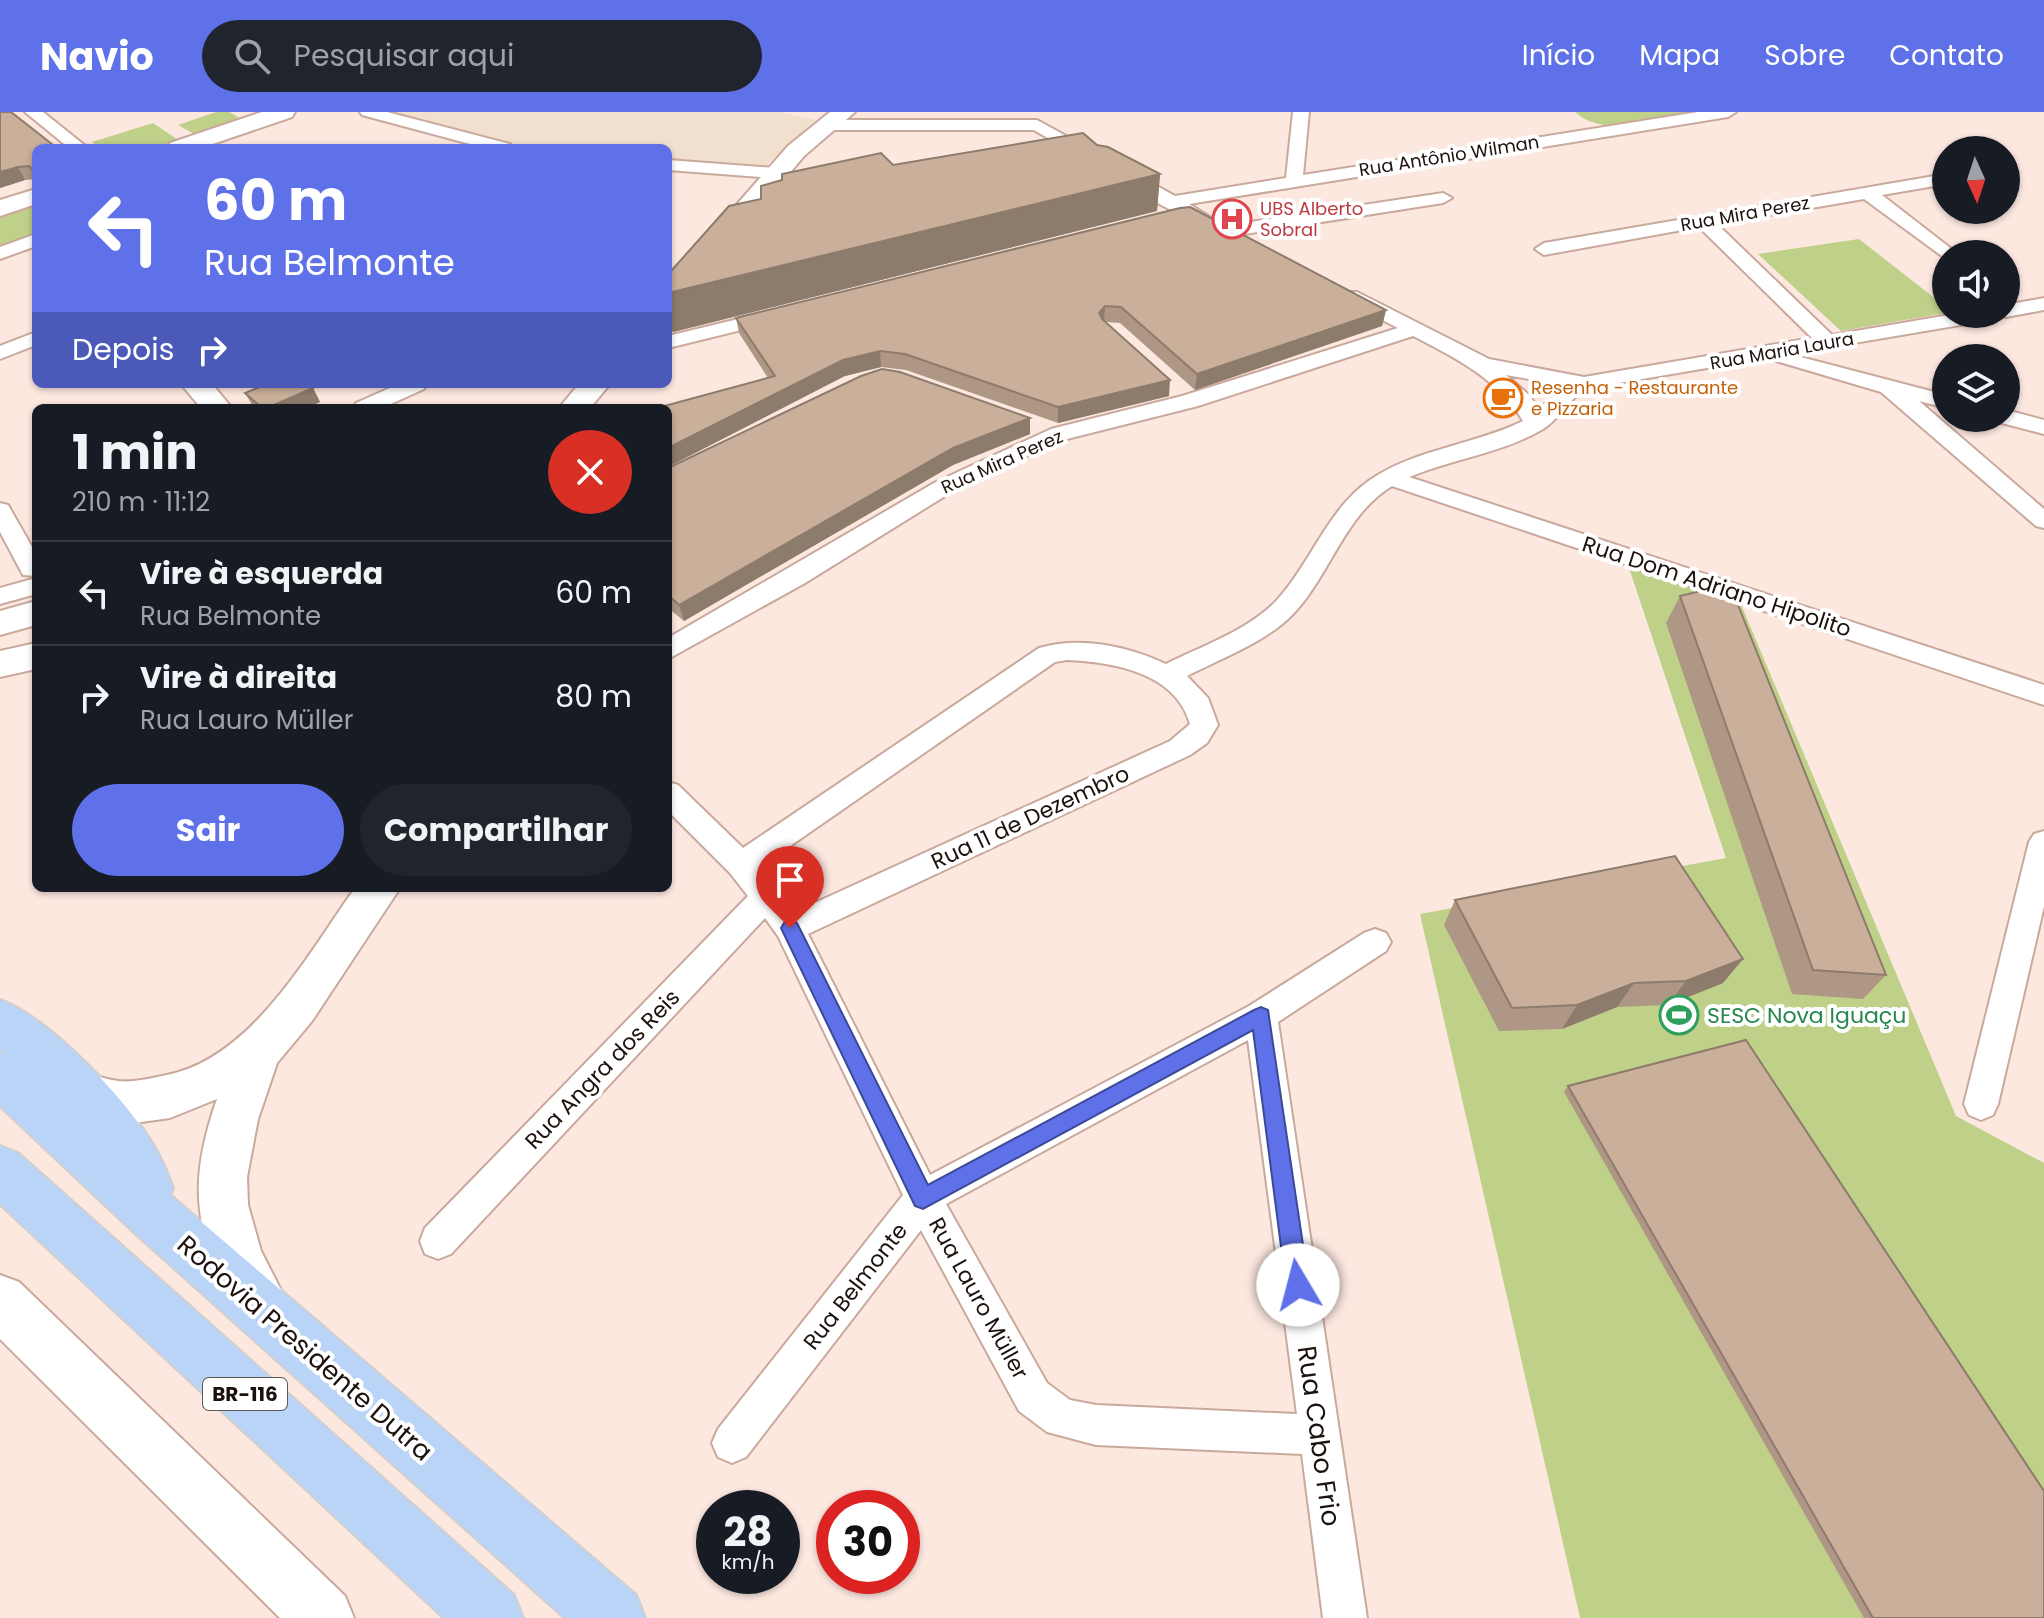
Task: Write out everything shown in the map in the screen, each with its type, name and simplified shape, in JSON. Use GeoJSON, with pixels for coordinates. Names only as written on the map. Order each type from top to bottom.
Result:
{"type":"FeatureCollection","features":[{"type":"Feature","properties":{"kind":"highway"},"geometry":{"type":"LineString","coordinates":[[0,1021],[81,1093],[112,1130],[145,1182],[156,1217]]}},
{"type":"Feature","properties":{"kind":"highway","name":"Rodovia Presidente Dutra"},"geometry":{"type":"LineString","coordinates":[[0,1074],[156,1217],[613,1618]]}},
{"type":"Feature","properties":{"kind":"highway","name":"BR-116"},"geometry":{"type":"LineString","coordinates":[[0,1170],[491,1618]]}},
{"type":"Feature","properties":{"kind":"main road"},"geometry":{"type":"LineString","coordinates":[[190,144],[284,112]]}},
{"type":"Feature","properties":{"kind":"main road"},"geometry":{"type":"LineString","coordinates":[[672,295],[775,173],[835,118]]}},
{"type":"Feature","properties":{"kind":"main road"},"geometry":{"type":"LineString","coordinates":[[0,208],[32,197]]}},
{"type":"Feature","properties":{"kind":"main road"},"geometry":{"type":"LineString","coordinates":[[200,388],[214,404]]}},
{"type":"Feature","properties":{"kind":"main road"},"geometry":{"type":"LineString","coordinates":[[578,404],[592,388]]}},
{"type":"Feature","properties":{"kind":"main road"},"geometry":{"type":"LineString","coordinates":[[0,623],[32,614]]}},
{"type":"Feature","properties":{"kind":"main road"},"geometry":{"type":"LineString","coordinates":[[0,664],[32,657]]}},
{"type":"Feature","properties":{"kind":"main road"},"geometry":{"type":"LineString","coordinates":[[81,1093],[120,1103],[170,1096],[214,1079],[258,1052],[296,1007],[376,892]]}},
{"type":"Feature","properties":{"kind":"main road"},"geometry":{"type":"LineString","coordinates":[[258,1052],[225,1148],[222,1198],[224,1221],[241,1272],[266,1313]]}},
{"type":"Feature","properties":{"kind":"main road"},"geometry":{"type":"LineString","coordinates":[[0,1301],[323,1618]]}},
{"type":"Feature","properties":{"kind":"street"},"geometry":{"type":"LineString","coordinates":[[33,112],[75,144]]}},
{"type":"Feature","properties":{"kind":"street"},"geometry":{"type":"LineString","coordinates":[[368,112],[489,144]]}},
{"type":"Feature","properties":{"kind":"street"},"geometry":{"type":"LineString","coordinates":[[1294,181],[1301,112]]}},
{"type":"Feature","properties":{"kind":"street","name":"Rua Antônio Wilman"},"geometry":{"type":"LineString","coordinates":[[1165,211],[1294,181],[1573,130],[1728,112]]}},
{"type":"Feature","properties":{"kind":"street"},"geometry":{"type":"LineString","coordinates":[[835,118],[950,124],[1043,119],[1165,211],[1188,212],[1253,245]]}},
{"type":"Feature","properties":{"kind":"street"},"geometry":{"type":"LineString","coordinates":[[672,167],[775,173]]}},
{"type":"Feature","properties":{"kind":"street","name":"Rua Mira Perez"},"geometry":{"type":"LineString","coordinates":[[1544,249],[1932,182]]}},
{"type":"Feature","properties":{"kind":"street"},"geometry":{"type":"LineString","coordinates":[[1868,193],[1932,241]]}},
{"type":"Feature","properties":{"kind":"street"},"geometry":{"type":"LineString","coordinates":[[1226,231],[1443,198]]}},
{"type":"Feature","properties":{"kind":"street"},"geometry":{"type":"LineString","coordinates":[[1703,221],[1829,343]]}},
{"type":"Feature","properties":{"kind":"street"},"geometry":{"type":"LineString","coordinates":[[0,253],[32,241]]}},
{"type":"Feature","properties":{"kind":"street"},"geometry":{"type":"LineString","coordinates":[[1331,286],[1481,363],[1522,401],[1536,424]]}},
{"type":"Feature","properties":{"kind":"street"},"geometry":{"type":"LineString","coordinates":[[2020,305],[2044,304]]}},
{"type":"Feature","properties":{"kind":"street"},"geometry":{"type":"LineString","coordinates":[[672,341],[789,312]]}},
{"type":"Feature","properties":{"kind":"street","name":"Rua Maria Laura"},"geometry":{"type":"LineString","coordinates":[[1481,363],[1541,378],[1584,383],[1932,324]]}},
{"type":"Feature","properties":{"kind":"street","name":"Rua Mira Perez"},"geometry":{"type":"LineString","coordinates":[[672,648],[942,488],[1059,434],[1190,401],[1413,330]]}},
{"type":"Feature","properties":{"kind":"street"},"geometry":{"type":"LineString","coordinates":[[0,353],[32,340]]}},
{"type":"Feature","properties":{"kind":"street"},"geometry":{"type":"LineString","coordinates":[[1765,354],[1932,398]]}},
{"type":"Feature","properties":{"kind":"street"},"geometry":{"type":"LineString","coordinates":[[1167,380],[1190,401]]}},
{"type":"Feature","properties":{"kind":"street"},"geometry":{"type":"LineString","coordinates":[[1167,675],[1269,622],[1282,612],[1309,578],[1360,500],[1390,478],[1536,424],[1564,393],[1584,383]]}},
{"type":"Feature","properties":{"kind":"street"},"geometry":{"type":"LineString","coordinates":[[1889,387],[2044,521]]}},
{"type":"Feature","properties":{"kind":"street"},"geometry":{"type":"LineString","coordinates":[[373,404],[407,388]]}},
{"type":"Feature","properties":{"kind":"street"},"geometry":{"type":"LineString","coordinates":[[2020,421],[2044,427]]}},
{"type":"Feature","properties":{"kind":"street"},"geometry":{"type":"LineString","coordinates":[[1031,424],[1059,434]]}},
{"type":"Feature","properties":{"kind":"street","name":"Rua Dom Adriano Hipolito"},"geometry":{"type":"LineString","coordinates":[[1390,478],[2044,695]]}},
{"type":"Feature","properties":{"kind":"street"},"geometry":{"type":"LineString","coordinates":[[0,510],[32,573]]}},
{"type":"Feature","properties":{"kind":"street"},"geometry":{"type":"LineString","coordinates":[[0,596],[32,578]]}},
{"type":"Feature","properties":{"kind":"street","name":"Rua 11 de Dezembro"},"geometry":{"type":"LineString","coordinates":[[741,865],[1042,657],[1061,651],[1093,651],[1167,675],[1189,691],[1203,712],[1203,728],[1188,744],[790,928]]}},
{"type":"Feature","properties":{"kind":"street","name":"Rua Lauro Müller"},"geometry":{"type":"LineString","coordinates":[[672,797],[741,865],[790,928],[923,1198],[1033,1397],[1061,1418],[1096,1425],[1319,1435]]}},
{"type":"Feature","properties":{"kind":"street"},"geometry":{"type":"LineString","coordinates":[[1981,1104],[2044,842]]}},
{"type":"Feature","properties":{"kind":"street","name":"Rua Angra dos Reis"},"geometry":{"type":"LineString","coordinates":[[438,1241],[766,897]]}},
{"type":"Feature","properties":{"kind":"street","name":"Rua Belmonte"},"geometry":{"type":"LineString","coordinates":[[732,1443],[923,1198],[1261,1016],[1375,942]]}},
{"type":"Feature","properties":{"kind":"street","name":"Rua Cabo Frio"},"geometry":{"type":"LineString","coordinates":[[1261,1016],[1345,1618]]}},
{"type":"Feature","properties":{"kind":"shaded area"},"geometry":{"type":"Polygon","coordinates":[[[388,112],[780,112],[816,120],[763,168],[672,160],[672,144],[508,144],[472,137],[388,112]]]}},
{"type":"Feature","properties":{"kind":"green space"},"geometry":{"type":"Polygon","coordinates":[[[216,112],[229,112],[240,118],[194,134],[178,125],[216,112]]]}},
{"type":"Feature","properties":{"kind":"green space"},"geometry":{"type":"Polygon","coordinates":[[[1575,112],[1702,112],[1619,126],[1602,125],[1575,112]]]}},
{"type":"Feature","properties":{"kind":"green space"},"geometry":{"type":"Polygon","coordinates":[[[153,123],[184,144],[95,144],[92,142],[153,123]]]}},
{"type":"Feature","properties":{"kind":"green space"},"geometry":{"type":"Polygon","coordinates":[[[32,200],[32,236],[0,248],[0,212],[32,200]]]}},
{"type":"Feature","properties":{"kind":"green space"},"geometry":{"type":"Polygon","coordinates":[[[1859,239],[1932,296],[1932,315],[1841,331],[1758,254],[1859,239]]]}},
{"type":"Feature","properties":{"kind":"green space","name":"SESC Nova Iguaçu"},"geometry":{"type":"Polygon","coordinates":[[[1625,556],[1740,602],[1956,1116],[2044,1163],[2044,1618],[1580,1618],[1420,914],[1726,858],[1625,556]]]}},
{"type":"Feature","properties":{"kind":"building"},"geometry":{"type":"Polygon","coordinates":[[[0,112],[11,112],[52,144],[32,144],[32,169],[18,167],[0,172],[0,112]]]}},
{"type":"Feature","properties":{"kind":"building"},"geometry":{"type":"Polygon","coordinates":[[[1083,133],[1097,145],[1108,147],[1160,174],[672,292],[672,270],[729,206],[761,199],[761,186],[782,180],[782,174],[881,153],[893,165],[1083,133]]]}},
{"type":"Feature","properties":{"kind":"building"},"geometry":{"type":"Polygon","coordinates":[[[1190,207],[1386,310],[1197,374],[1121,307],[1105,306],[1099,313],[1102,319],[1170,380],[1058,407],[905,354],[880,351],[843,360],[672,446],[672,404],[775,376],[736,318],[1190,207]]]}},
{"type":"Feature","properties":{"kind":"building"},"geometry":{"type":"Polygon","coordinates":[[[882,369],[900,372],[1030,418],[953,448],[679,605],[672,599],[672,466],[861,376],[882,369]]]}},
{"type":"Feature","properties":{"kind":"building"},"geometry":{"type":"Polygon","coordinates":[[[257,388],[313,388],[276,404],[257,404],[245,393],[257,388]]]}},
{"type":"Feature","properties":{"kind":"building"},"geometry":{"type":"Polygon","coordinates":[[[1705,590],[1722,595],[1738,605],[1886,975],[1813,970],[1680,596],[1705,590]]]}},
{"type":"Feature","properties":{"kind":"building"},"geometry":{"type":"Polygon","coordinates":[[[1675,856],[1743,959],[1686,981],[1634,983],[1577,1005],[1512,1008],[1455,900],[1675,856]]]}},
{"type":"Feature","properties":{"kind":"building"},"geometry":{"type":"Polygon","coordinates":[[[1746,1040],[2044,1491],[2044,1618],[1873,1618],[1568,1086],[1746,1040]]]}},
{"type":"Feature","properties":{"kind":"place","name":"UBS Alberto Sobral"},"geometry":{"type":"Point","coordinates":[1232,219]}},
{"type":"Feature","properties":{"kind":"place","name":"Resenha - Restaurante e Pizzaria"},"geometry":{"type":"Point","coordinates":[1503,398]}},
{"type":"Feature","properties":{"kind":"place","name":"SESC Nova Iguaçu"},"geometry":{"type":"Point","coordinates":[1679,1015]}},
{"type":"Feature","properties":{"kind":"route"},"geometry":{"type":"LineString","coordinates":[[790,928],[923,1198],[1261,1016],[1298,1285]]}}]}
